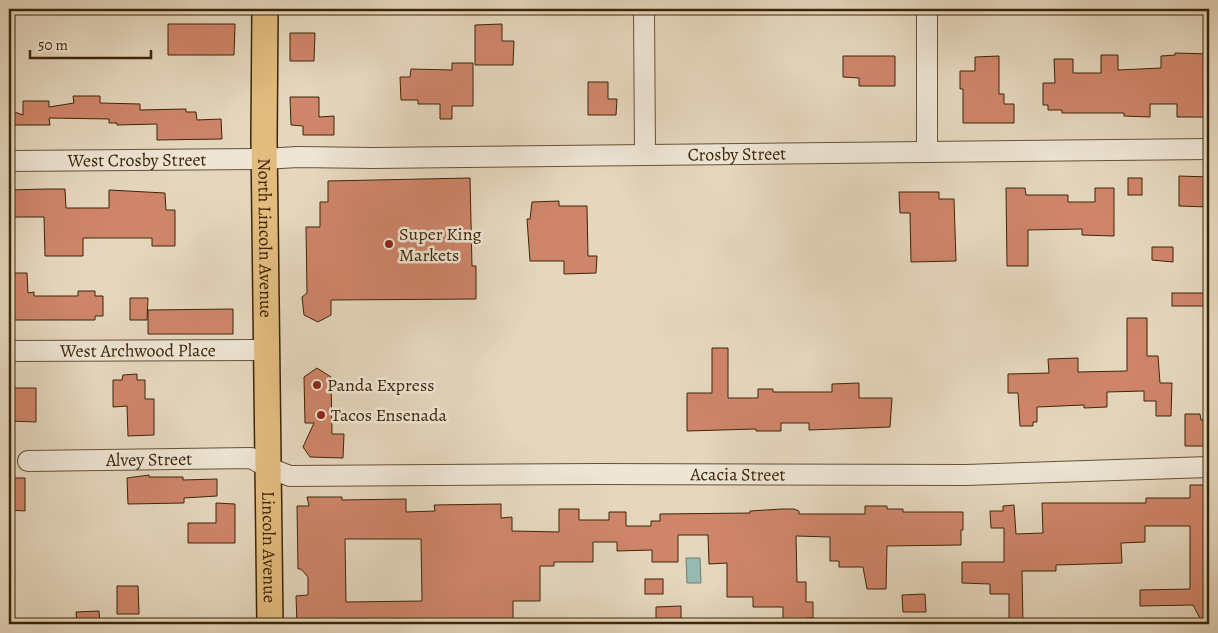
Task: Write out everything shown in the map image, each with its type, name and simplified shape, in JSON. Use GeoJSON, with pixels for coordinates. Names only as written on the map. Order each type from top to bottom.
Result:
{"type":"FeatureCollection","features":[{"type":"Feature","properties":{"kind":"main road","name":"North Lincoln Avenue"},"geometry":{"type":"LineString","coordinates":[[265,9],[269,468]]}},
{"type":"Feature","properties":{"kind":"main road","name":"Lincoln Avenue"},"geometry":{"type":"LineString","coordinates":[[269,468],[270,624]]}},
{"type":"Feature","properties":{"kind":"street"},"geometry":{"type":"LineString","coordinates":[[644,9],[645,154]]}},
{"type":"Feature","properties":{"kind":"street"},"geometry":{"type":"LineString","coordinates":[[927,9],[927,152]]}},
{"type":"Feature","properties":{"kind":"street","name":"Crosby Street"},"geometry":{"type":"LineString","coordinates":[[265,159],[297,156],[373,158],[1209,149]]}},
{"type":"Feature","properties":{"kind":"street","name":"West Crosby Street"},"geometry":{"type":"LineString","coordinates":[[9,161],[265,159]]}},
{"type":"Feature","properties":{"kind":"street","name":"West Archwood Place"},"geometry":{"type":"LineString","coordinates":[[9,351],[267,350]]}},
{"type":"Feature","properties":{"kind":"street","name":"Alvey Street"},"geometry":{"type":"LineString","coordinates":[[28,461],[252,458],[269,468]]}},
{"type":"Feature","properties":{"kind":"street","name":"Acacia Street"},"geometry":{"type":"LineString","coordinates":[[269,468],[290,476],[302,476],[597,474],[966,475],[1209,467]]}},
{"type":"Feature","properties":{"kind":"water"},"geometry":{"type":"Polygon","coordinates":[[[686,558],[700,558],[701,583],[687,583],[686,558]]]}},
{"type":"Feature","properties":{"kind":"building"},"geometry":{"type":"Polygon","coordinates":[[[168,24],[235,24],[234,55],[168,55],[168,24]]]}},
{"type":"Feature","properties":{"kind":"building"},"geometry":{"type":"Polygon","coordinates":[[[502,24],[502,41],[514,41],[513,65],[475,65],[475,25],[502,24]]]}},
{"type":"Feature","properties":{"kind":"building"},"geometry":{"type":"Polygon","coordinates":[[[290,33],[315,33],[314,61],[290,61],[290,33]]]}},
{"type":"Feature","properties":{"kind":"building"},"geometry":{"type":"Polygon","coordinates":[[[1175,53],[1209,54],[1209,117],[1177,117],[1177,104],[1150,104],[1150,117],[1124,116],[1124,113],[1062,113],[1062,110],[1048,110],[1048,105],[1043,105],[1043,83],[1055,83],[1054,59],[1073,59],[1073,73],[1101,73],[1101,55],[1118,55],[1118,70],[1161,68],[1161,56],[1175,55],[1175,53]]]}},
{"type":"Feature","properties":{"kind":"building"},"geometry":{"type":"Polygon","coordinates":[[[843,56],[895,56],[895,86],[859,86],[859,78],[843,77],[843,56]]]}},
{"type":"Feature","properties":{"kind":"building"},"geometry":{"type":"Polygon","coordinates":[[[999,56],[999,94],[1004,94],[1004,104],[1014,104],[1014,123],[963,123],[963,89],[960,89],[960,71],[975,71],[975,57],[999,56]]]}},
{"type":"Feature","properties":{"kind":"building"},"geometry":{"type":"Polygon","coordinates":[[[452,63],[473,63],[473,106],[452,106],[452,119],[440,119],[440,104],[418,104],[418,100],[401,100],[400,77],[410,77],[411,69],[452,70],[452,63]]]}},
{"type":"Feature","properties":{"kind":"building"},"geometry":{"type":"Polygon","coordinates":[[[588,82],[608,82],[608,99],[617,99],[616,115],[588,115],[588,82]]]}},
{"type":"Feature","properties":{"kind":"building"},"geometry":{"type":"Polygon","coordinates":[[[73,96],[100,96],[100,103],[140,104],[140,110],[186,109],[186,112],[196,112],[197,120],[221,119],[222,139],[157,140],[157,124],[117,125],[117,123],[109,123],[109,119],[49,118],[50,125],[9,125],[9,110],[23,115],[23,101],[49,101],[49,107],[74,103],[73,96]]]}},
{"type":"Feature","properties":{"kind":"building"},"geometry":{"type":"Polygon","coordinates":[[[290,97],[319,97],[319,117],[334,116],[334,135],[303,135],[303,126],[291,125],[290,97]]]}},
{"type":"Feature","properties":{"kind":"building"},"geometry":{"type":"Polygon","coordinates":[[[1179,176],[1209,177],[1209,207],[1179,206],[1179,176]]]}},
{"type":"Feature","properties":{"kind":"building"},"geometry":{"type":"Polygon","coordinates":[[[470,178],[472,266],[476,266],[476,299],[331,300],[331,315],[318,322],[304,315],[302,297],[307,293],[306,227],[320,227],[320,202],[328,202],[328,181],[470,178]]]}},
{"type":"Feature","properties":{"kind":"building"},"geometry":{"type":"Polygon","coordinates":[[[1128,178],[1142,178],[1142,195],[1128,195],[1128,178]]]}},
{"type":"Feature","properties":{"kind":"building"},"geometry":{"type":"Polygon","coordinates":[[[1006,188],[1025,188],[1026,195],[1068,195],[1068,202],[1095,202],[1095,188],[1114,188],[1114,236],[1082,235],[1082,229],[1028,230],[1028,266],[1007,266],[1006,188]]]}},
{"type":"Feature","properties":{"kind":"building"},"geometry":{"type":"Polygon","coordinates":[[[65,189],[66,208],[109,208],[109,190],[165,193],[166,210],[175,210],[175,246],[152,246],[152,238],[83,238],[83,256],[45,256],[44,217],[9,217],[9,190],[65,189]]]}},
{"type":"Feature","properties":{"kind":"building"},"geometry":{"type":"Polygon","coordinates":[[[899,192],[939,192],[939,199],[954,199],[956,261],[911,262],[910,213],[900,213],[899,192]]]}},
{"type":"Feature","properties":{"kind":"building"},"geometry":{"type":"Polygon","coordinates":[[[559,201],[559,206],[587,206],[588,256],[597,256],[596,273],[564,274],[564,261],[530,261],[527,219],[530,219],[532,202],[559,201]]]}},
{"type":"Feature","properties":{"kind":"building"},"geometry":{"type":"Polygon","coordinates":[[[1152,247],[1173,247],[1173,262],[1152,260],[1152,247]]]}},
{"type":"Feature","properties":{"kind":"building"},"geometry":{"type":"Polygon","coordinates":[[[9,273],[27,273],[28,293],[34,292],[34,296],[78,296],[78,291],[95,291],[95,296],[103,296],[103,316],[95,316],[95,320],[13,320],[13,315],[9,315],[9,273]]]}},
{"type":"Feature","properties":{"kind":"building"},"geometry":{"type":"Polygon","coordinates":[[[1172,293],[1209,293],[1209,306],[1172,306],[1172,293]]]}},
{"type":"Feature","properties":{"kind":"building"},"geometry":{"type":"Polygon","coordinates":[[[130,298],[148,298],[147,320],[130,320],[130,298]]]}},
{"type":"Feature","properties":{"kind":"building"},"geometry":{"type":"Polygon","coordinates":[[[233,309],[233,334],[148,334],[148,310],[233,309]]]}},
{"type":"Feature","properties":{"kind":"building"},"geometry":{"type":"Polygon","coordinates":[[[1127,318],[1147,318],[1147,356],[1158,356],[1160,383],[1172,383],[1171,416],[1156,416],[1156,401],[1144,401],[1144,391],[1107,392],[1107,407],[1084,408],[1084,405],[1037,407],[1037,422],[1033,422],[1033,426],[1020,426],[1018,393],[1008,393],[1008,374],[1049,373],[1048,359],[1078,358],[1078,372],[1127,371],[1127,318]]]}},
{"type":"Feature","properties":{"kind":"building"},"geometry":{"type":"Polygon","coordinates":[[[712,348],[728,348],[728,398],[758,398],[758,389],[773,389],[773,392],[832,392],[832,384],[859,383],[859,398],[892,398],[890,427],[809,430],[809,423],[781,423],[781,431],[756,431],[756,429],[687,431],[687,393],[712,393],[712,348]]]}},
{"type":"Feature","properties":{"kind":"building"},"geometry":{"type":"Polygon","coordinates":[[[317,368],[331,377],[332,434],[344,434],[343,458],[310,457],[303,447],[314,423],[305,423],[304,377],[317,368]]]}},
{"type":"Feature","properties":{"kind":"building"},"geometry":{"type":"Polygon","coordinates":[[[137,374],[137,380],[145,380],[145,399],[154,399],[154,435],[128,436],[127,406],[113,407],[113,380],[122,380],[123,375],[137,374]]]}},
{"type":"Feature","properties":{"kind":"building"},"geometry":{"type":"Polygon","coordinates":[[[9,388],[36,388],[36,422],[9,421],[9,388]]]}},
{"type":"Feature","properties":{"kind":"building"},"geometry":{"type":"Polygon","coordinates":[[[1185,414],[1200,414],[1201,420],[1209,420],[1209,446],[1185,446],[1185,414]]]}},
{"type":"Feature","properties":{"kind":"building"},"geometry":{"type":"Polygon","coordinates":[[[149,475],[149,477],[183,477],[183,480],[217,479],[217,496],[184,498],[184,503],[128,504],[127,478],[149,475]]]}},
{"type":"Feature","properties":{"kind":"building"},"geometry":{"type":"Polygon","coordinates":[[[9,478],[25,478],[25,511],[9,510],[9,478]]]}},
{"type":"Feature","properties":{"kind":"building"},"geometry":{"type":"Polygon","coordinates":[[[1190,485],[1209,485],[1209,624],[1203,624],[1193,605],[1140,606],[1140,590],[1190,589],[1190,526],[1145,526],[1145,542],[1121,543],[1122,563],[1056,565],[1056,571],[1022,571],[1023,624],[1009,624],[1009,594],[990,594],[990,584],[962,583],[962,562],[1004,562],[1004,528],[991,528],[990,511],[1003,511],[1003,506],[1014,505],[1016,534],[1043,533],[1042,503],[1146,503],[1146,498],[1190,498],[1190,485]]]}},
{"type":"Feature","properties":{"kind":"building"},"geometry":{"type":"Polygon","coordinates":[[[307,497],[342,497],[342,500],[406,499],[406,512],[435,511],[434,505],[501,504],[501,518],[512,517],[512,531],[559,532],[559,509],[579,509],[579,520],[609,520],[609,512],[626,512],[626,526],[651,526],[651,521],[660,521],[660,514],[750,513],[750,511],[794,509],[799,511],[799,514],[865,514],[865,506],[887,506],[887,509],[903,509],[903,512],[963,512],[963,530],[961,530],[961,545],[887,546],[886,589],[867,589],[863,567],[839,567],[839,561],[830,561],[830,537],[796,536],[797,582],[806,582],[806,602],[813,602],[813,618],[806,618],[806,624],[783,623],[783,607],[753,607],[753,597],[727,597],[727,563],[709,564],[708,535],[678,535],[678,562],[652,562],[652,550],[617,551],[617,542],[593,542],[593,562],[554,562],[554,566],[540,566],[540,601],[513,601],[513,624],[297,624],[296,596],[308,595],[308,577],[301,569],[298,569],[297,506],[309,506],[307,497]],[[345,539],[346,602],[422,601],[421,539],[345,539]]]}},
{"type":"Feature","properties":{"kind":"building"},"geometry":{"type":"Polygon","coordinates":[[[216,503],[235,504],[235,543],[188,543],[188,523],[216,523],[216,503]]]}},
{"type":"Feature","properties":{"kind":"building"},"geometry":{"type":"Polygon","coordinates":[[[645,579],[663,579],[663,594],[645,594],[645,579]]]}},
{"type":"Feature","properties":{"kind":"building"},"geometry":{"type":"Polygon","coordinates":[[[117,586],[138,586],[139,614],[117,614],[117,586]]]}},
{"type":"Feature","properties":{"kind":"building"},"geometry":{"type":"Polygon","coordinates":[[[925,594],[926,612],[903,612],[902,595],[925,594]]]}},
{"type":"Feature","properties":{"kind":"building"},"geometry":{"type":"Polygon","coordinates":[[[681,606],[681,624],[656,624],[656,607],[681,606]]]}},
{"type":"Feature","properties":{"kind":"building"},"geometry":{"type":"Polygon","coordinates":[[[99,611],[100,624],[77,624],[76,612],[99,611]]]}},
{"type":"Feature","properties":{"kind":"place","name":"Super King Markets"},"geometry":{"type":"Point","coordinates":[389,244]}},
{"type":"Feature","properties":{"kind":"place","name":"Panda Express"},"geometry":{"type":"Point","coordinates":[317,385]}},
{"type":"Feature","properties":{"kind":"place","name":"Tacos Ensenada"},"geometry":{"type":"Point","coordinates":[321,415]}}]}
